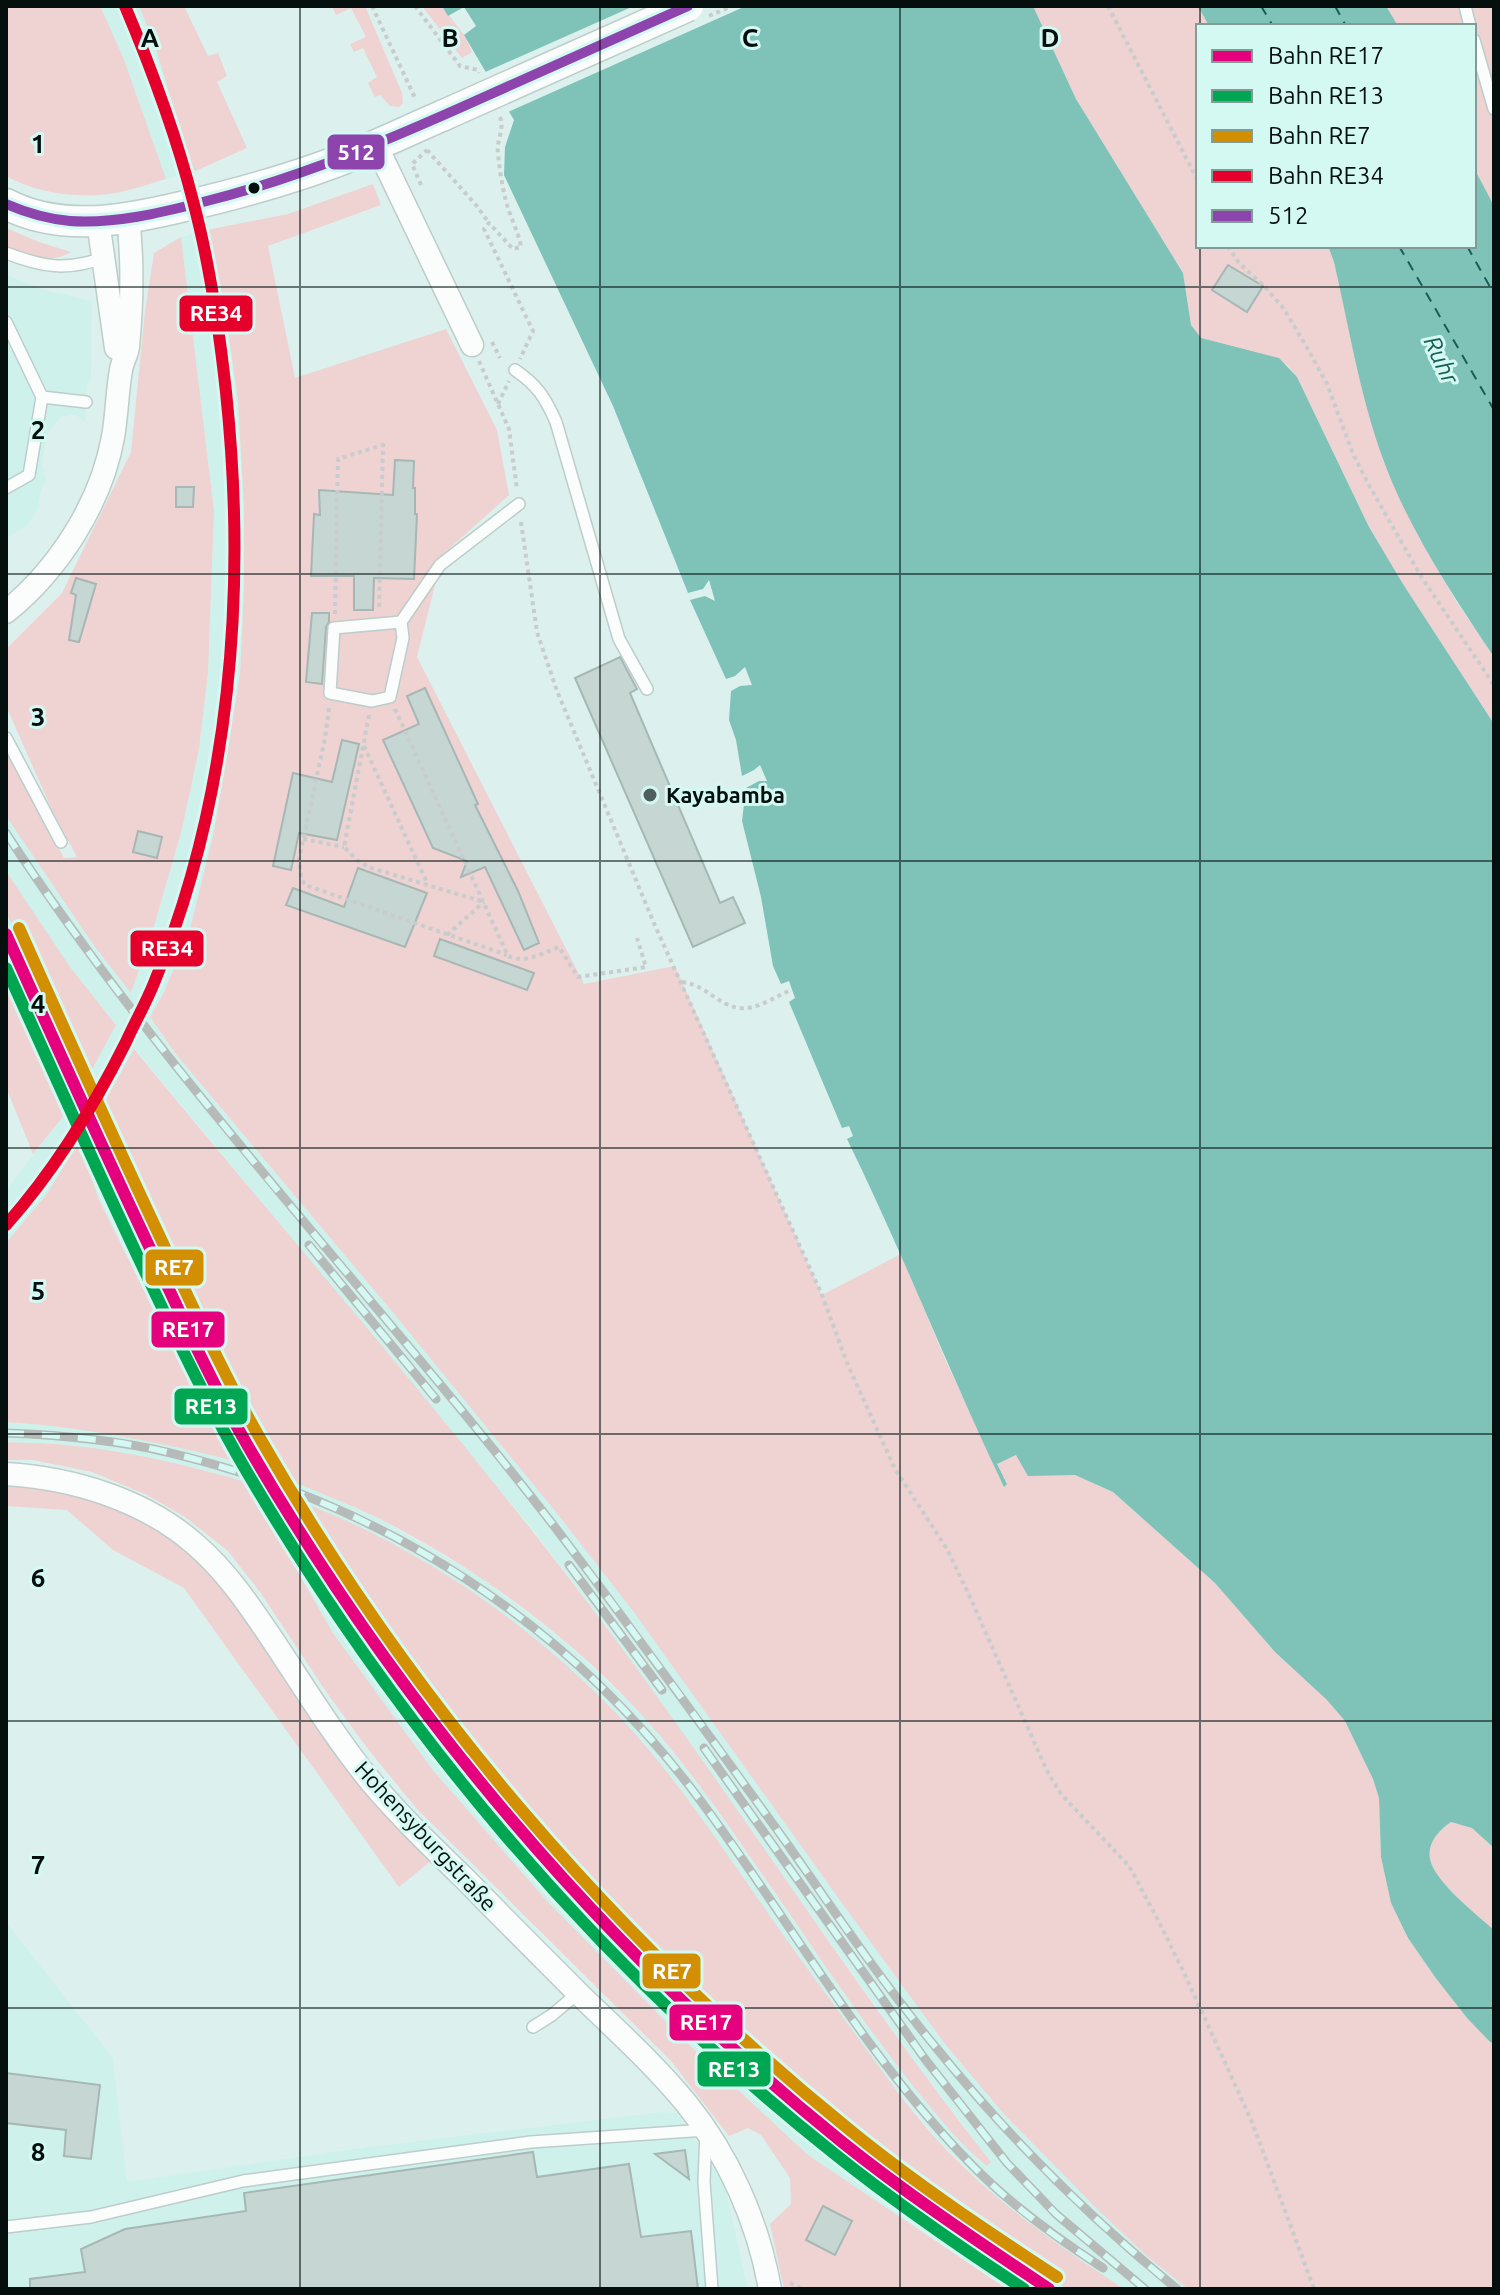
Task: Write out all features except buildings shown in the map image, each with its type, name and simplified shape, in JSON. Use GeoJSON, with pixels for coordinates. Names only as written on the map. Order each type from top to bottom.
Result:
{"type":"FeatureCollection","features":[{"type":"Feature","properties":{"kind":"main road"},"geometry":{"type":"LineString","coordinates":[[6,204],[41,216],[98,221],[128,218],[254,189],[376,145],[433,131],[688,6]]}},
{"type":"Feature","properties":{"kind":"street"},"geometry":{"type":"LineString","coordinates":[[376,145],[479,338]]}},
{"type":"Feature","properties":{"kind":"street"},"geometry":{"type":"LineString","coordinates":[[6,612],[56,560],[92,503],[106,469],[113,439],[121,368],[127,351],[131,255],[128,218]]}},
{"type":"Feature","properties":{"kind":"street"},"geometry":{"type":"LineString","coordinates":[[98,221],[121,368]]}},
{"type":"Feature","properties":{"kind":"street","name":"Hohensyburgstraße"},"geometry":{"type":"LineString","coordinates":[[6,1474],[52,1479],[111,1496],[164,1522],[195,1543],[242,1594],[350,1755],[385,1798],[686,2103],[706,2130],[747,2208],[761,2247],[770,2289]]}},
{"type":"Feature","properties":{"kind":"lane"},"geometry":{"type":"LineString","coordinates":[[1476,47],[1494,109]]}},
{"type":"Feature","properties":{"kind":"lane"},"geometry":{"type":"LineString","coordinates":[[6,253],[55,267],[80,266],[103,258]]}},
{"type":"Feature","properties":{"kind":"lane"},"geometry":{"type":"LineString","coordinates":[[6,322],[42,397],[29,475],[6,488]]}},
{"type":"Feature","properties":{"kind":"lane"},"geometry":{"type":"LineString","coordinates":[[515,370],[533,382],[556,422],[619,639],[647,689]]}},
{"type":"Feature","properties":{"kind":"lane"},"geometry":{"type":"LineString","coordinates":[[42,397],[86,402]]}},
{"type":"Feature","properties":{"kind":"lane"},"geometry":{"type":"LineString","coordinates":[[401,622],[334,628],[330,693],[372,701],[390,697],[403,638],[401,622],[440,565],[519,504]]}},
{"type":"Feature","properties":{"kind":"lane"},"geometry":{"type":"LineString","coordinates":[[6,738],[61,842]]}},
{"type":"Feature","properties":{"kind":"lane"},"geometry":{"type":"LineString","coordinates":[[533,2027],[578,1993]]}},
{"type":"Feature","properties":{"kind":"lane"},"geometry":{"type":"LineString","coordinates":[[6,2227],[91,2217],[258,2179],[531,2142],[706,2130],[704,2182],[712,2289]]}},
{"type":"Feature","properties":{"kind":"path"},"geometry":{"type":"LineString","coordinates":[[372,6],[433,131],[476,205],[513,249],[521,247],[501,177],[496,146],[503,122],[496,109]]}},
{"type":"Feature","properties":{"kind":"path"},"geometry":{"type":"LineString","coordinates":[[415,6],[460,66],[478,70],[484,83]]}},
{"type":"Feature","properties":{"kind":"path"},"geometry":{"type":"LineString","coordinates":[[1108,6],[1196,177]]}},
{"type":"Feature","properties":{"kind":"path"},"geometry":{"type":"LineString","coordinates":[[421,187],[412,164],[433,131]]}},
{"type":"Feature","properties":{"kind":"path"},"geometry":{"type":"LineString","coordinates":[[489,223],[484,229],[489,243],[533,331],[498,404]]}},
{"type":"Feature","properties":{"kind":"path"},"geometry":{"type":"LineString","coordinates":[[1229,248],[1239,263],[1284,309],[1327,384],[1353,454],[1370,487],[1422,578],[1494,685]]}},
{"type":"Feature","properties":{"kind":"path"},"geometry":{"type":"LineString","coordinates":[[479,338],[500,358]]}},
{"type":"Feature","properties":{"kind":"path"},"geometry":{"type":"LineString","coordinates":[[479,338],[498,404],[509,429],[537,632],[545,661],[656,928],[816,1281],[847,1363],[895,1469],[947,1549],[1047,1771],[1061,1794],[1129,1866],[1185,1975],[1252,2122],[1314,2289]]}},
{"type":"Feature","properties":{"kind":"path"},"geometry":{"type":"LineString","coordinates":[[334,628],[338,459],[383,445],[378,624]]}},
{"type":"Feature","properties":{"kind":"path"},"geometry":{"type":"LineString","coordinates":[[330,693],[325,738],[299,868],[305,885],[518,960],[527,960],[559,947],[578,977],[646,967],[637,938]]}},
{"type":"Feature","properties":{"kind":"path"},"geometry":{"type":"LineString","coordinates":[[390,697],[508,956]]}},
{"type":"Feature","properties":{"kind":"path"},"geometry":{"type":"LineString","coordinates":[[344,847],[372,701]]}},
{"type":"Feature","properties":{"kind":"path"},"geometry":{"type":"LineString","coordinates":[[363,744],[428,885]]}},
{"type":"Feature","properties":{"kind":"path"},"geometry":{"type":"LineString","coordinates":[[303,839],[344,847],[368,867],[484,902]]}},
{"type":"Feature","properties":{"kind":"path"},"geometry":{"type":"LineString","coordinates":[[447,935],[484,902]]}},
{"type":"Feature","properties":{"kind":"path"},"geometry":{"type":"LineString","coordinates":[[682,982],[696,984],[740,1010],[757,1006],[791,990]]}},
{"type":"Feature","properties":{"kind":"shaded area"},"geometry":{"type":"Polygon","coordinates":[[[6,6],[100,6],[123,57],[166,179],[115,193],[86,195],[39,189],[6,176],[6,6]]]}},
{"type":"Feature","properties":{"kind":"shaded area"},"geometry":{"type":"Polygon","coordinates":[[[100,6],[139,6],[155,46],[193,172],[166,179],[123,57],[100,6]]]}},
{"type":"Feature","properties":{"kind":"shaded area"},"geometry":{"type":"Polygon","coordinates":[[[139,6],[184,6],[208,56],[218,53],[227,76],[217,82],[247,148],[193,172],[155,46],[139,6]]]}},
{"type":"Feature","properties":{"kind":"shaded area"},"geometry":{"type":"Polygon","coordinates":[[[332,6],[365,6],[402,93],[403,103],[399,107],[390,106],[380,95],[375,97],[368,83],[377,77],[363,48],[354,52],[350,44],[366,37],[351,8],[336,15],[332,6]]]}},
{"type":"Feature","properties":{"kind":"shaded area"},"geometry":{"type":"Polygon","coordinates":[[[422,6],[442,6],[464,35],[472,52],[462,58],[422,6]]]}},
{"type":"Feature","properties":{"kind":"shaded area"},"geometry":{"type":"Polygon","coordinates":[[[1033,6],[1198,6],[1208,24],[1196,24],[1196,248],[1329,248],[1383,460],[1417,534],[1456,601],[1494,657],[1494,724],[1369,527],[1297,377],[1287,365],[1200,338],[1191,325],[1183,273],[1076,99],[1033,6]]]}},
{"type":"Feature","properties":{"kind":"shaded area"},"geometry":{"type":"Polygon","coordinates":[[[1386,6],[1494,6],[1494,206],[1476,172],[1476,24],[1397,24],[1386,6]]]}},
{"type":"Feature","properties":{"kind":"shaded area"},"geometry":{"type":"Polygon","coordinates":[[[373,184],[381,205],[268,246],[295,378],[446,329],[497,430],[509,495],[439,558],[440,565],[417,657],[584,984],[675,966],[822,1295],[901,1254],[1004,1486],[1007,1483],[996,1464],[1017,1455],[1056,1474],[1075,1475],[1113,1492],[1215,1583],[1275,1652],[1345,1721],[1379,1798],[1381,1857],[1391,1903],[1408,1938],[1435,1977],[1467,2018],[1494,2043],[1494,2289],[1188,2289],[1099,2211],[1003,2113],[945,2044],[633,1611],[395,1315],[175,1053],[150,1017],[164,992],[190,929],[214,832],[240,674],[244,507],[238,401],[225,308],[207,230],[288,214],[373,184]]]}},
{"type":"Feature","properties":{"kind":"shaded area"},"geometry":{"type":"Polygon","coordinates":[[[6,228],[71,252],[47,258],[6,248],[6,228]]]}},
{"type":"Feature","properties":{"kind":"shaded area"},"geometry":{"type":"Polygon","coordinates":[[[207,230],[225,308],[238,401],[244,507],[244,590],[240,674],[214,832],[190,929],[150,1018],[175,1053],[395,1315],[633,1611],[945,2044],[1003,2113],[1148,2257],[1188,2289],[1124,2289],[1031,2226],[943,2145],[884,2074],[692,1805],[648,1749],[594,1692],[501,1612],[440,1571],[377,1536],[289,1497],[421,1693],[490,1782],[585,1888],[741,2040],[880,2157],[974,2228],[1068,2289],[1007,2289],[808,2155],[681,2037],[546,1900],[432,1769],[333,1633],[246,1482],[149,1458],[76,1446],[6,1442],[6,1422],[33,1424],[170,1444],[234,1461],[99,1200],[80,1143],[47,1194],[6,1243],[6,1190],[65,1114],[6,985],[6,912],[83,1083],[116,1024],[70,967],[6,871],[6,816],[95,947],[131,993],[182,829],[199,749],[208,672],[214,511],[181,237],[207,230]],[[135,1049],[342,1501],[480,1577],[559,1637],[635,1707],[706,1795],[897,2065],[937,2115],[987,2166],[991,2162],[917,2064],[607,1628],[535,1532],[135,1049]]]}},
{"type":"Feature","properties":{"kind":"shaded area"},"geometry":{"type":"Polygon","coordinates":[[[181,237],[214,511],[208,672],[199,749],[182,829],[131,993],[95,947],[6,816],[6,752],[64,858],[77,857],[53,812],[6,706],[6,649],[62,593],[131,452],[154,253],[181,237]]]}},
{"type":"Feature","properties":{"kind":"shaded area"},"geometry":{"type":"Polygon","coordinates":[[[6,274],[40,289],[92,301],[91,379],[87,387],[85,422],[75,414],[60,417],[46,437],[42,464],[46,480],[38,509],[28,524],[6,539],[6,274]]]}},
{"type":"Feature","properties":{"kind":"shaded area"},"geometry":{"type":"Polygon","coordinates":[[[6,871],[70,967],[116,1025],[84,1084],[6,912],[6,871]]]}},
{"type":"Feature","properties":{"kind":"shaded area"},"geometry":{"type":"Polygon","coordinates":[[[6,985],[65,1114],[33,1154],[6,1087],[6,985]]]}},
{"type":"Feature","properties":{"kind":"shaded area"},"geometry":{"type":"Polygon","coordinates":[[[134,1049],[431,1405],[603,1623],[891,2029],[991,2162],[987,2166],[959,2140],[917,2091],[698,1784],[662,1738],[602,1674],[532,1615],[458,1563],[382,1520],[276,1475],[199,1324],[99,1112],[134,1049]]]}},
{"type":"Feature","properties":{"kind":"shaded area"},"geometry":{"type":"Polygon","coordinates":[[[79,1142],[99,1200],[169,1340],[235,1461],[121,1436],[6,1422],[6,1243],[47,1194],[79,1142]]]}},
{"type":"Feature","properties":{"kind":"shaded area"},"geometry":{"type":"Polygon","coordinates":[[[6,1442],[118,1452],[246,1482],[333,1633],[432,1769],[546,1900],[681,2037],[808,2155],[1007,2289],[784,2289],[770,2224],[791,2204],[790,2178],[761,2135],[748,2128],[729,2136],[671,2061],[416,1808],[327,1693],[260,1592],[228,1551],[185,1517],[147,1495],[92,1472],[33,1460],[6,1460],[6,1442]]]}},
{"type":"Feature","properties":{"kind":"shaded area"},"geometry":{"type":"Polygon","coordinates":[[[6,1484],[55,1491],[109,1506],[178,1545],[236,1603],[389,1817],[431,1861],[399,1887],[184,1588],[113,1550],[67,1510],[6,1506],[6,1484]]]}},
{"type":"Feature","properties":{"kind":"shaded area"},"geometry":{"type":"Polygon","coordinates":[[[287,1496],[365,1530],[451,1578],[523,1629],[590,1687],[649,1750],[679,1788],[878,2065],[940,2143],[982,2184],[1028,2222],[1124,2289],[1069,2289],[1034,2269],[868,2149],[707,2007],[577,1878],[462,1748],[287,1496]]]}},
{"type":"Feature","properties":{"kind":"shaded area"},"geometry":{"type":"Polygon","coordinates":[[[1451,1821],[1472,1828],[1494,1848],[1494,1930],[1457,1897],[1433,1868],[1430,1859],[1432,1842],[1451,1821]]]}},
{"type":"Feature","properties":{"kind":"shaded area"},"geometry":{"type":"Polygon","coordinates":[[[6,1922],[113,2058],[127,2182],[368,2147],[663,2112],[677,2113],[724,2183],[748,2289],[6,2289],[6,1922]]]}},
{"type":"Feature","properties":{"kind":"water"},"geometry":{"type":"Polygon","coordinates":[[[442,6],[1033,6],[1076,99],[1183,273],[1191,325],[1201,338],[1279,358],[1297,377],[1369,527],[1494,724],[1494,1848],[1472,1828],[1451,1822],[1435,1838],[1430,1848],[1430,1859],[1448,1887],[1494,1930],[1494,2043],[1467,2018],[1408,1938],[1391,1903],[1381,1857],[1379,1798],[1373,1779],[1345,1721],[1327,1700],[1275,1652],[1215,1583],[1113,1492],[1075,1475],[1028,1476],[1016,1455],[997,1464],[1007,1484],[1004,1487],[847,1139],[853,1136],[849,1126],[842,1128],[789,1002],[795,998],[789,981],[781,984],[773,966],[761,897],[742,821],[746,788],[759,781],[767,781],[760,765],[742,776],[729,720],[731,691],[752,685],[745,667],[726,679],[690,600],[705,596],[715,601],[709,580],[703,589],[688,593],[613,406],[504,175],[505,147],[514,120],[464,35],[476,26],[464,7],[448,16],[442,6]]]}},
{"type":"Feature","properties":{"kind":"water"},"geometry":{"type":"Polygon","coordinates":[[[1198,6],[1386,6],[1397,24],[1208,24],[1198,6]]]}},
{"type":"Feature","properties":{"kind":"water","name":"Ruhr"},"geometry":{"type":"Polygon","coordinates":[[[1476,172],[1494,206],[1494,657],[1432,561],[1405,511],[1383,459],[1368,411],[1329,248],[1476,248],[1476,172]]]}},
{"type":"Feature","properties":{"kind":"pier"},"geometry":{"type":"Polygon","coordinates":[[[634,6],[746,6],[506,113],[483,73],[634,6]]]}},
{"type":"Feature","properties":{"kind":"ferry route"},"geometry":{"type":"LineString","coordinates":[[1261,6],[1272,24]]}},
{"type":"Feature","properties":{"kind":"ferry route"},"geometry":{"type":"LineString","coordinates":[[1335,6],[1345,24]]}},
{"type":"Feature","properties":{"kind":"ferry route"},"geometry":{"type":"LineString","coordinates":[[1400,248],[1494,410]]}},
{"type":"Feature","properties":{"kind":"ferry route"},"geometry":{"type":"LineString","coordinates":[[1468,248],[1494,294]]}},
{"type":"Feature","properties":{"kind":"railway"},"geometry":{"type":"LineString","coordinates":[[6,833],[134,1013],[554,1526],[918,2025],[965,2083],[1052,2176],[1177,2289]]}},
{"type":"Feature","properties":{"kind":"railway"},"geometry":{"type":"LineString","coordinates":[[309,1245],[436,1399]]}},
{"type":"Feature","properties":{"kind":"railway"},"geometry":{"type":"LineString","coordinates":[[6,1433],[130,1445],[249,1475],[324,1504],[396,1538],[464,1578],[529,1624],[589,1676],[645,1733],[697,1796],[860,2030],[930,2119],[999,2191],[1050,2232],[1103,2268]]}},
{"type":"Feature","properties":{"kind":"railway"},"geometry":{"type":"LineString","coordinates":[[569,1565],[662,1690]]}},
{"type":"Feature","properties":{"kind":"railway"},"geometry":{"type":"LineString","coordinates":[[704,1748],[925,2059],[1007,2163],[1056,2214],[1145,2289]]}},
{"type":"Feature","properties":{"kind":"rail line","name":"RE34"},"geometry":{"type":"LineString","coordinates":[[6,1225],[57,1160],[86,1114],[154,983],[180,912],[201,840],[227,692],[233,617],[232,467],[217,320],[204,248],[186,176],[163,102],[125,6]]}},
{"type":"Feature","properties":{"kind":"rail line","name":"RE7"},"geometry":{"type":"LineString","coordinates":[[19,928],[142,1199],[247,1415],[320,1538],[452,1724],[600,1898],[680,1979],[764,2057],[901,2170],[1057,2277]]}},
{"type":"Feature","properties":{"kind":"rail line","name":"RE17"},"geometry":{"type":"LineString","coordinates":[[6,934],[184,1321],[235,1423],[309,1546],[373,1641],[441,1733],[514,1822],[590,1907],[670,1989],[754,2068],[892,2181],[1049,2289]]}},
{"type":"Feature","properties":{"kind":"rail line","name":"RE13"},"geometry":{"type":"LineString","coordinates":[[6,968],[130,1239],[224,1432],[296,1552],[361,1649],[430,1742],[503,1832],[580,1919],[662,2002],[747,2081],[882,2190],[1024,2289]]}},
{"type":"Feature","properties":{"kind":"transit line","name":"512"},"geometry":{"type":"LineString","coordinates":[[6,204],[53,219],[104,221],[154,214],[239,192],[379,143],[688,6]]}},
{"type":"Feature","properties":{"kind":"place","name":"Kayabamba"},"geometry":{"type":"Point","coordinates":[650,795]}}]}
